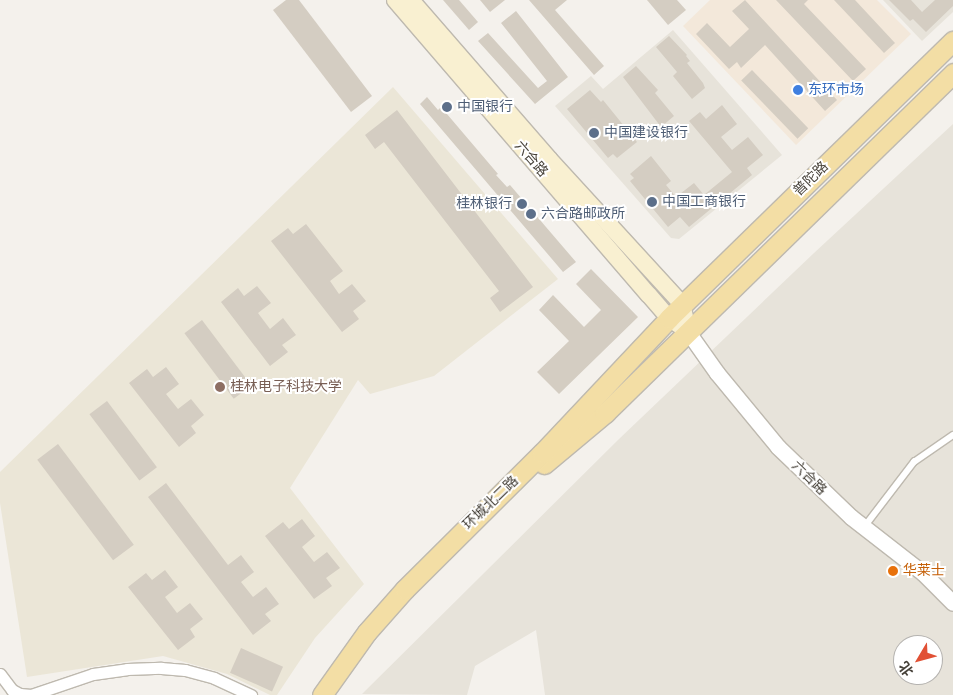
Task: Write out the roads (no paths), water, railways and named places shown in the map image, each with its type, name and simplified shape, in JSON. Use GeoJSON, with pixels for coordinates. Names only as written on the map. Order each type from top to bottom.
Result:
{"type":"FeatureCollection","features":[{"type":"Feature","properties":{"kind":"main road","name":"六合路"},"geometry":{"type":"LineString","coordinates":[[395,0],[669,318],[688,332]]}},
{"type":"Feature","properties":{"kind":"main road","name":"六合路"},"geometry":{"type":"LineString","coordinates":[[411,0],[549,159],[682,304]]}},
{"type":"Feature","properties":{"kind":"main road","name":"普陀路"},"geometry":{"type":"LineString","coordinates":[[669,318],[953,41]]}},
{"type":"Feature","properties":{"kind":"main road","name":"普陀路"},"geometry":{"type":"LineString","coordinates":[[688,332],[953,73]]}},
{"type":"Feature","properties":{"kind":"main road"},"geometry":{"type":"LineString","coordinates":[[682,304],[688,332]]}},
{"type":"Feature","properties":{"kind":"main road","name":"环城北二路"},"geometry":{"type":"LineString","coordinates":[[322,695],[367,632],[405,589],[542,453],[669,318]]}},
{"type":"Feature","properties":{"kind":"main road","name":"环城北二路"},"geometry":{"type":"LineString","coordinates":[[333,695],[374,638],[445,561],[548,460],[594,424],[688,332]]}},
{"type":"Feature","properties":{"kind":"street","name":"六合路"},"geometry":{"type":"LineString","coordinates":[[688,332],[717,373],[778,447],[817,486],[864,527],[923,574],[953,602]]}},
{"type":"Feature","properties":{"kind":"street"},"geometry":{"type":"LineString","coordinates":[[0,674],[12,690],[20,694],[31,695],[93,674],[127,669],[161,668],[185,670],[214,678],[251,695]]}},
{"type":"Feature","properties":{"kind":"lane"},"geometry":{"type":"LineString","coordinates":[[864,527],[914,462],[953,435]]}},
{"type":"Feature","properties":{"kind":"place","name":"东环市场"},"geometry":{"type":"Point","coordinates":[798,90]}},
{"type":"Feature","properties":{"kind":"place","name":"中国银行"},"geometry":{"type":"Point","coordinates":[447,107]}},
{"type":"Feature","properties":{"kind":"place","name":"中国建设银行"},"geometry":{"type":"Point","coordinates":[594,133]}},
{"type":"Feature","properties":{"kind":"place","name":"中国工商银行"},"geometry":{"type":"Point","coordinates":[652,202]}},
{"type":"Feature","properties":{"kind":"place","name":"桂林银行"},"geometry":{"type":"Point","coordinates":[522,204]}},
{"type":"Feature","properties":{"kind":"place","name":"六合路邮政所"},"geometry":{"type":"Point","coordinates":[531,214]}},
{"type":"Feature","properties":{"kind":"place","name":"桂林电子科技大学"},"geometry":{"type":"Point","coordinates":[220,387]}},
{"type":"Feature","properties":{"kind":"place","name":"华莱士"},"geometry":{"type":"Point","coordinates":[893,571]}}]}
